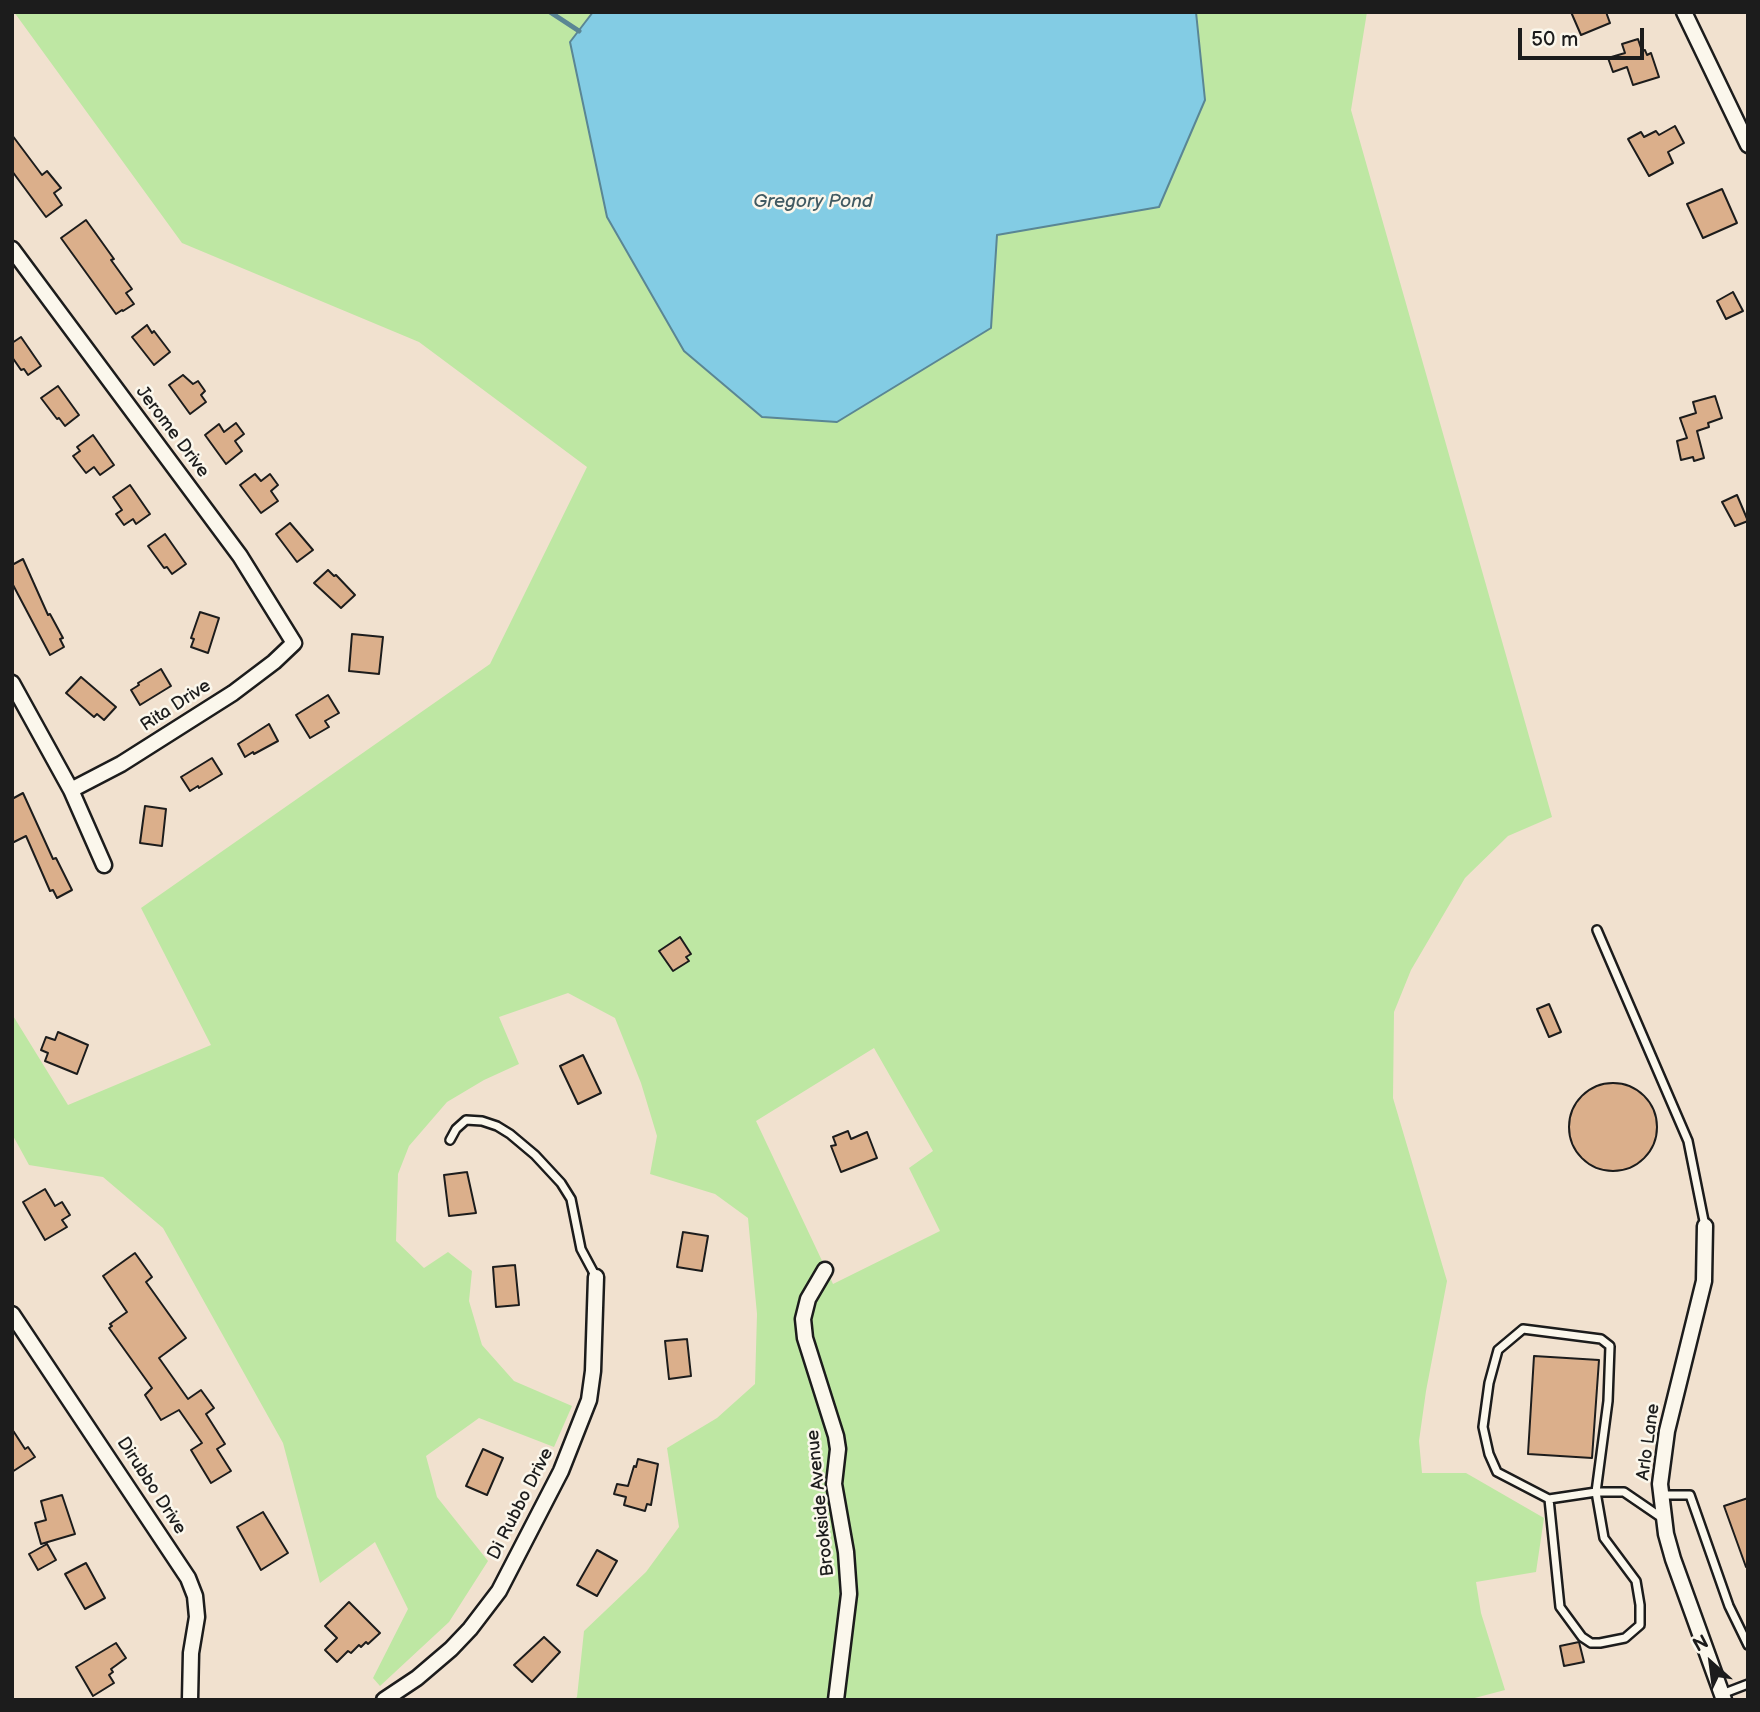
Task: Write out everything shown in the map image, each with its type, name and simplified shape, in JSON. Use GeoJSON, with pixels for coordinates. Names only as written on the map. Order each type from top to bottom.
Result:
{"type":"FeatureCollection","features":[{"type":"Feature","properties":{"kind":"street"},"geometry":{"type":"LineString","coordinates":[[1684,12],[1748,145]]}},
{"type":"Feature","properties":{"kind":"street","name":"Jerome Drive"},"geometry":{"type":"LineString","coordinates":[[12,248],[240,556],[294,643]]}},
{"type":"Feature","properties":{"kind":"street","name":"Rita Drive"},"geometry":{"type":"LineString","coordinates":[[71,790],[121,764],[233,693],[294,643]]}},
{"type":"Feature","properties":{"kind":"street"},"geometry":{"type":"LineString","coordinates":[[12,683],[71,790],[104,865]]}},
{"type":"Feature","properties":{"kind":"street","name":"Arlo Lane"},"geometry":{"type":"LineString","coordinates":[[1705,1226],[1703,1281],[1667,1432],[1662,1459],[1661,1494],[1673,1559],[1723,1697]]}},
{"type":"Feature","properties":{"kind":"street","name":"Brookside Avenue"},"geometry":{"type":"LineString","coordinates":[[825,1270],[808,1298],[803,1319],[838,1449],[834,1484],[846,1552],[849,1594],[836,1700]]}},
{"type":"Feature","properties":{"kind":"street","name":"Di Rubbo Drive"},"geometry":{"type":"LineString","coordinates":[[384,1700],[418,1678],[470,1629],[499,1591],[561,1471],[589,1401],[593,1371],[596,1276]]}},
{"type":"Feature","properties":{"kind":"street","name":"Dirubbo Drive"},"geometry":{"type":"LineString","coordinates":[[12,1314],[188,1578],[195,1596],[197,1617],[191,1653],[190,1700]]}},
{"type":"Feature","properties":{"kind":"lane"},"geometry":{"type":"LineString","coordinates":[[1597,930],[1688,1141],[1705,1226]]}},
{"type":"Feature","properties":{"kind":"lane"},"geometry":{"type":"LineString","coordinates":[[450,1140],[462,1123],[470,1119],[497,1126],[535,1154],[561,1183],[571,1199],[581,1249],[596,1276]]}},
{"type":"Feature","properties":{"kind":"lane"},"geometry":{"type":"LineString","coordinates":[[1549,1499],[1560,1607],[1582,1637],[1591,1643],[1625,1638],[1640,1625],[1636,1581],[1604,1538],[1596,1492],[1608,1401],[1610,1346],[1601,1339],[1523,1329],[1498,1350],[1489,1383],[1483,1426],[1489,1454],[1497,1472],[1549,1499],[1596,1492],[1624,1492],[1664,1519]]}},
{"type":"Feature","properties":{"kind":"lane"},"geometry":{"type":"LineString","coordinates":[[1661,1494],[1690,1495],[1729,1606],[1748,1645]]}},
{"type":"Feature","properties":{"kind":"lane"},"geometry":{"type":"LineString","coordinates":[[1723,1697],[1748,1684]]}},
{"type":"Feature","properties":{"kind":"green space"},"geometry":{"type":"Polygon","coordinates":[[[14,12],[593,12],[570,42],[607,217],[684,351],[762,417],[990,328],[996,235],[1159,207],[1205,100],[1196,12],[1367,12],[1351,110],[1552,817],[1508,836],[1465,878],[1411,970],[1394,1012],[1393,1098],[1447,1281],[1419,1441],[1422,1473],[1466,1473],[1544,1518],[1536,1572],[1476,1582],[1481,1613],[1505,1690],[1467,1700],[574,1700],[577,1697],[584,1631],[646,1572],[679,1527],[667,1448],[717,1418],[755,1384],[757,1314],[748,1218],[715,1194],[650,1174],[657,1136],[641,1083],[615,1018],[568,993],[499,1017],[519,1064],[484,1080],[447,1102],[409,1146],[398,1174],[396,1241],[424,1268],[448,1252],[472,1271],[469,1301],[482,1345],[514,1381],[572,1406],[554,1447],[479,1418],[426,1456],[437,1497],[488,1561],[449,1622],[380,1686],[373,1678],[408,1609],[375,1542],[320,1583],[283,1443],[163,1228],[103,1177],[29,1165],[12,1134],[12,1014],[68,1105],[211,1045],[141,908],[490,664],[587,467],[419,342],[182,243],[14,12]],[[874,1048],[756,1121],[833,1284],[940,1231],[909,1168],[933,1151],[874,1048]]]}},
{"type":"Feature","properties":{"kind":"water","name":"Gregory Pond"},"geometry":{"type":"Polygon","coordinates":[[[593,12],[1196,12],[1205,100],[1159,207],[997,235],[991,328],[837,422],[762,417],[684,351],[607,217],[570,42],[593,12]]]}},
{"type":"Feature","properties":{"kind":"building"},"geometry":{"type":"Polygon","coordinates":[[[1571,12],[1606,12],[1610,23],[1581,35],[1571,12]]]}},
{"type":"Feature","properties":{"kind":"building"},"geometry":{"type":"Polygon","coordinates":[[[1638,39],[1642,51],[1645,50],[1647,55],[1651,53],[1659,77],[1633,85],[1627,67],[1613,72],[1608,58],[1625,53],[1622,44],[1638,39]]]}},
{"type":"Feature","properties":{"kind":"building"},"geometry":{"type":"Polygon","coordinates":[[[1675,126],[1684,143],[1668,152],[1673,163],[1649,176],[1628,139],[1641,132],[1644,137],[1656,131],[1659,135],[1675,126]]]}},
{"type":"Feature","properties":{"kind":"building"},"geometry":{"type":"Polygon","coordinates":[[[12,135],[42,175],[47,171],[61,188],[54,193],[62,205],[46,217],[12,171],[12,135]]]}},
{"type":"Feature","properties":{"kind":"building"},"geometry":{"type":"Polygon","coordinates":[[[1722,189],[1737,223],[1703,238],[1687,204],[1722,189]]]}},
{"type":"Feature","properties":{"kind":"building"},"geometry":{"type":"Polygon","coordinates":[[[86,220],[132,289],[126,293],[134,304],[116,314],[61,238],[86,220]]]}},
{"type":"Feature","properties":{"kind":"building"},"geometry":{"type":"Polygon","coordinates":[[[1733,292],[1743,311],[1726,319],[1717,301],[1733,292]]]}},
{"type":"Feature","properties":{"kind":"building"},"geometry":{"type":"Polygon","coordinates":[[[147,325],[170,352],[154,365],[132,337],[147,325]]]}},
{"type":"Feature","properties":{"kind":"building"},"geometry":{"type":"Polygon","coordinates":[[[21,337],[41,366],[28,375],[12,357],[12,343],[21,337]]]}},
{"type":"Feature","properties":{"kind":"building"},"geometry":{"type":"Polygon","coordinates":[[[183,375],[193,384],[198,381],[205,391],[201,395],[206,402],[190,414],[169,385],[183,375]]]}},
{"type":"Feature","properties":{"kind":"building"},"geometry":{"type":"Polygon","coordinates":[[[58,386],[79,415],[65,426],[41,398],[58,386]]]}},
{"type":"Feature","properties":{"kind":"building"},"geometry":{"type":"Polygon","coordinates":[[[1715,396],[1722,418],[1697,431],[1704,458],[1694,461],[1693,457],[1681,460],[1677,441],[1687,438],[1680,418],[1696,413],[1693,402],[1715,396]]]}},
{"type":"Feature","properties":{"kind":"building"},"geometry":{"type":"Polygon","coordinates":[[[236,423],[244,434],[235,441],[242,451],[226,464],[205,435],[219,424],[224,432],[236,423]]]}},
{"type":"Feature","properties":{"kind":"building"},"geometry":{"type":"Polygon","coordinates":[[[93,435],[114,465],[100,475],[94,467],[86,473],[73,456],[80,451],[77,447],[93,435]]]}},
{"type":"Feature","properties":{"kind":"building"},"geometry":{"type":"Polygon","coordinates":[[[255,474],[261,481],[270,474],[278,485],[271,491],[278,501],[261,513],[240,485],[255,474]]]}},
{"type":"Feature","properties":{"kind":"building"},"geometry":{"type":"Polygon","coordinates":[[[130,485],[150,514],[136,524],[133,519],[124,525],[116,514],[122,510],[113,497],[130,485]]]}},
{"type":"Feature","properties":{"kind":"building"},"geometry":{"type":"Polygon","coordinates":[[[1737,495],[1748,521],[1735,526],[1722,502],[1737,495]]]}},
{"type":"Feature","properties":{"kind":"building"},"geometry":{"type":"Polygon","coordinates":[[[290,523],[313,550],[297,562],[276,534],[290,523]]]}},
{"type":"Feature","properties":{"kind":"building"},"geometry":{"type":"Polygon","coordinates":[[[165,534],[186,564],[172,574],[167,567],[164,568],[148,546],[165,534]]]}},
{"type":"Feature","properties":{"kind":"building"},"geometry":{"type":"Polygon","coordinates":[[[23,559],[48,615],[50,614],[63,638],[60,639],[64,647],[50,655],[12,583],[12,565],[23,559]]]}},
{"type":"Feature","properties":{"kind":"building"},"geometry":{"type":"Polygon","coordinates":[[[328,570],[355,595],[341,608],[314,583],[328,570]]]}},
{"type":"Feature","properties":{"kind":"building"},"geometry":{"type":"Polygon","coordinates":[[[200,612],[219,618],[208,653],[191,647],[194,639],[191,638],[200,612]]]}},
{"type":"Feature","properties":{"kind":"building"},"geometry":{"type":"Polygon","coordinates":[[[352,634],[383,637],[379,674],[349,671],[352,634]]]}},
{"type":"Feature","properties":{"kind":"building"},"geometry":{"type":"Polygon","coordinates":[[[161,669],[171,686],[140,705],[131,690],[161,669]]]}},
{"type":"Feature","properties":{"kind":"building"},"geometry":{"type":"Polygon","coordinates":[[[81,677],[116,707],[104,720],[97,714],[94,717],[66,693],[81,677]]]}},
{"type":"Feature","properties":{"kind":"building"},"geometry":{"type":"Polygon","coordinates":[[[328,695],[339,713],[325,721],[329,727],[310,738],[296,715],[328,695]]]}},
{"type":"Feature","properties":{"kind":"building"},"geometry":{"type":"Polygon","coordinates":[[[269,724],[278,741],[245,757],[238,744],[269,724]]]}},
{"type":"Feature","properties":{"kind":"building"},"geometry":{"type":"Polygon","coordinates":[[[212,758],[222,774],[190,791],[181,777],[212,758]]]}},
{"type":"Feature","properties":{"kind":"building"},"geometry":{"type":"Polygon","coordinates":[[[23,793],[53,859],[56,858],[72,890],[57,898],[53,890],[50,891],[26,836],[12,843],[12,799],[23,793]]]}},
{"type":"Feature","properties":{"kind":"building"},"geometry":{"type":"Polygon","coordinates":[[[145,806],[166,809],[162,846],[140,843],[145,806]]]}},
{"type":"Feature","properties":{"kind":"building"},"geometry":{"type":"Polygon","coordinates":[[[680,937],[691,954],[686,957],[689,961],[673,971],[659,951],[680,937]]]}},
{"type":"Feature","properties":{"kind":"building"},"geometry":{"type":"Polygon","coordinates":[[[1549,1004],[1561,1032],[1549,1037],[1537,1009],[1549,1004]]]}},
{"type":"Feature","properties":{"kind":"building"},"geometry":{"type":"Polygon","coordinates":[[[58,1032],[88,1045],[77,1074],[45,1061],[48,1053],[41,1050],[46,1037],[55,1040],[58,1032]]]}},
{"type":"Feature","properties":{"kind":"building"},"geometry":{"type":"Polygon","coordinates":[[[583,1055],[601,1093],[578,1104],[560,1066],[583,1055]]]}},
{"type":"Feature","properties":{"kind":"building"},"geometry":{"type":"Polygon","coordinates":[[[1613,1083],[1638,1090],[1650,1102],[1657,1127],[1650,1152],[1638,1164],[1613,1171],[1588,1164],[1576,1152],[1569,1127],[1576,1102],[1588,1090],[1613,1083]]]}},
{"type":"Feature","properties":{"kind":"building"},"geometry":{"type":"Polygon","coordinates":[[[848,1131],[851,1139],[867,1132],[877,1158],[841,1172],[831,1146],[836,1145],[833,1137],[848,1131]]]}},
{"type":"Feature","properties":{"kind":"building"},"geometry":{"type":"Polygon","coordinates":[[[467,1172],[476,1213],[449,1216],[444,1175],[467,1172]]]}},
{"type":"Feature","properties":{"kind":"building"},"geometry":{"type":"Polygon","coordinates":[[[45,1189],[55,1206],[62,1202],[70,1215],[62,1220],[67,1227],[45,1240],[23,1202],[45,1189]]]}},
{"type":"Feature","properties":{"kind":"building"},"geometry":{"type":"Polygon","coordinates":[[[683,1232],[708,1236],[702,1271],[677,1267],[683,1232]]]}},
{"type":"Feature","properties":{"kind":"building"},"geometry":{"type":"Polygon","coordinates":[[[135,1253],[152,1277],[146,1282],[186,1338],[159,1358],[188,1399],[201,1390],[214,1408],[206,1414],[225,1444],[217,1449],[231,1471],[211,1483],[191,1450],[202,1443],[179,1410],[161,1420],[145,1395],[152,1388],[109,1328],[112,1326],[110,1324],[127,1312],[103,1276],[135,1253]]]}},
{"type":"Feature","properties":{"kind":"building"},"geometry":{"type":"Polygon","coordinates":[[[515,1265],[519,1305],[496,1307],[493,1267],[515,1265]]]}},
{"type":"Feature","properties":{"kind":"building"},"geometry":{"type":"Polygon","coordinates":[[[687,1339],[691,1376],[669,1379],[665,1341],[687,1339]]]}},
{"type":"Feature","properties":{"kind":"building"},"geometry":{"type":"Polygon","coordinates":[[[1534,1356],[1599,1360],[1592,1458],[1528,1454],[1534,1356]]]}},
{"type":"Feature","properties":{"kind":"building"},"geometry":{"type":"Polygon","coordinates":[[[12,1429],[25,1449],[28,1447],[35,1457],[12,1472],[12,1429]]]}},
{"type":"Feature","properties":{"kind":"building"},"geometry":{"type":"Polygon","coordinates":[[[483,1449],[503,1458],[487,1495],[466,1486],[483,1449]]]}},
{"type":"Feature","properties":{"kind":"building"},"geometry":{"type":"Polygon","coordinates":[[[638,1459],[658,1464],[651,1505],[647,1504],[645,1511],[624,1505],[626,1497],[614,1494],[617,1484],[628,1486],[638,1459]]]}},
{"type":"Feature","properties":{"kind":"building"},"geometry":{"type":"Polygon","coordinates":[[[62,1495],[75,1534],[41,1544],[35,1523],[46,1520],[41,1501],[62,1495]]]}},
{"type":"Feature","properties":{"kind":"building"},"geometry":{"type":"Polygon","coordinates":[[[1748,1498],[1748,1567],[1746,1567],[1724,1506],[1748,1498]]]}},
{"type":"Feature","properties":{"kind":"building"},"geometry":{"type":"Polygon","coordinates":[[[263,1512],[288,1553],[261,1570],[237,1527],[263,1512]]]}},
{"type":"Feature","properties":{"kind":"building"},"geometry":{"type":"Polygon","coordinates":[[[47,1544],[56,1560],[38,1570],[29,1554],[47,1544]]]}},
{"type":"Feature","properties":{"kind":"building"},"geometry":{"type":"Polygon","coordinates":[[[597,1550],[617,1561],[597,1596],[577,1585],[597,1550]]]}},
{"type":"Feature","properties":{"kind":"building"},"geometry":{"type":"Polygon","coordinates":[[[86,1563],[105,1598],[85,1609],[65,1574],[86,1563]]]}},
{"type":"Feature","properties":{"kind":"building"},"geometry":{"type":"Polygon","coordinates":[[[349,1602],[380,1633],[368,1644],[366,1642],[361,1647],[359,1645],[351,1653],[348,1651],[337,1662],[325,1650],[337,1638],[325,1626],[349,1602]]]}},
{"type":"Feature","properties":{"kind":"building"},"geometry":{"type":"Polygon","coordinates":[[[544,1637],[560,1652],[532,1682],[514,1665],[544,1637]]]}},
{"type":"Feature","properties":{"kind":"building"},"geometry":{"type":"Polygon","coordinates":[[[1579,1642],[1584,1662],[1564,1666],[1560,1646],[1579,1642]]]}},
{"type":"Feature","properties":{"kind":"building"},"geometry":{"type":"Polygon","coordinates":[[[116,1643],[126,1658],[111,1669],[113,1672],[109,1675],[114,1683],[93,1696],[76,1667],[116,1643]]]}},
{"type":"Feature","properties":{"kind":"waterway"},"geometry":{"type":"LineString","coordinates":[[550,12],[579,31]]}}]}
